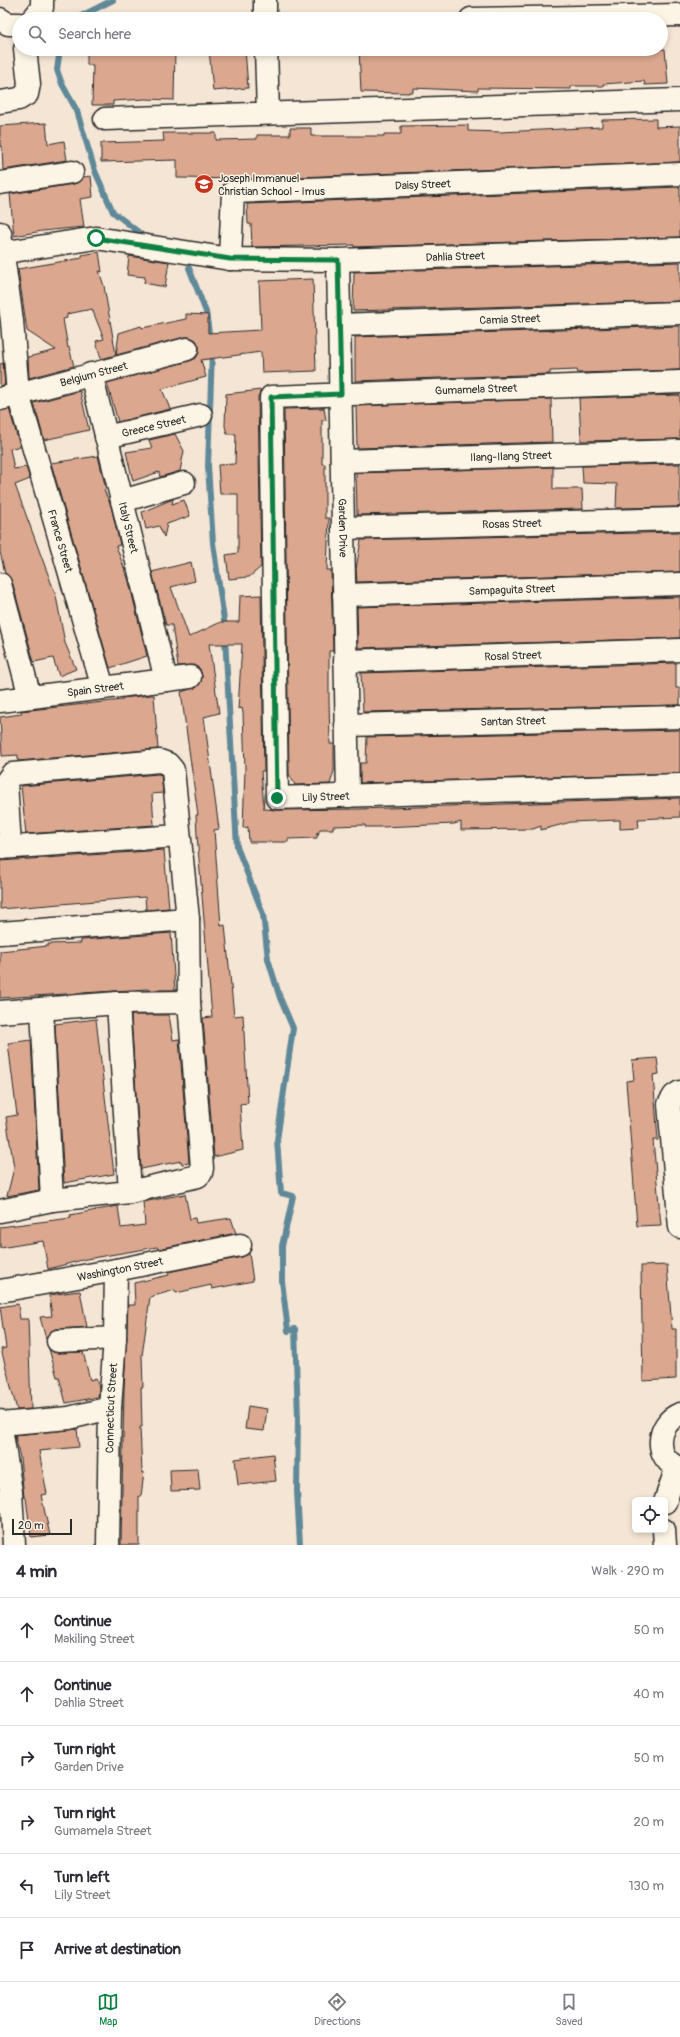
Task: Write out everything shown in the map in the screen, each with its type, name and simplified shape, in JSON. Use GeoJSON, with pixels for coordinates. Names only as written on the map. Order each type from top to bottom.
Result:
{"type":"FeatureCollection","features":[{"type":"Feature","properties":{"kind":"street"},"geometry":{"type":"LineString","coordinates":[[39,12],[42,8],[42,0]]}},
{"type":"Feature","properties":{"kind":"street"},"geometry":{"type":"LineString","coordinates":[[265,0],[265,12]]}},
{"type":"Feature","properties":{"kind":"street"},"geometry":{"type":"LineString","coordinates":[[668,15],[680,15]]}},
{"type":"Feature","properties":{"kind":"street"},"geometry":{"type":"LineString","coordinates":[[0,19],[8,24],[12,24]]}},
{"type":"Feature","properties":{"kind":"street"},"geometry":{"type":"LineString","coordinates":[[0,102],[19,99],[27,94],[29,84],[26,56]]}},
{"type":"Feature","properties":{"kind":"street"},"geometry":{"type":"LineString","coordinates":[[266,56],[268,114]]}},
{"type":"Feature","properties":{"kind":"street"},"geometry":{"type":"LineString","coordinates":[[105,119],[680,100]]}},
{"type":"Feature","properties":{"kind":"street"},"geometry":{"type":"LineString","coordinates":[[0,183],[72,172]]}},
{"type":"Feature","properties":{"kind":"street","name":"Daisy Street"},"geometry":{"type":"LineString","coordinates":[[230,259],[233,192],[680,174]]}},
{"type":"Feature","properties":{"kind":"street","name":"Dahlia Street"},"geometry":{"type":"LineString","coordinates":[[1,246],[96,238],[230,259],[338,260],[680,249]]}},
{"type":"Feature","properties":{"kind":"street","name":"France Street"},"geometry":{"type":"LineString","coordinates":[[1,246],[9,396],[103,688]]}},
{"type":"Feature","properties":{"kind":"street","name":"Garden Drive"},"geometry":{"type":"LineString","coordinates":[[338,260],[348,796]]}},
{"type":"Feature","properties":{"kind":"street","name":"Camia Street"},"geometry":{"type":"LineString","coordinates":[[339,325],[680,313]]}},
{"type":"Feature","properties":{"kind":"street","name":"Belgium Street"},"geometry":{"type":"LineString","coordinates":[[9,396],[187,349]]}},
{"type":"Feature","properties":{"kind":"street","name":"Italy Street"},"geometry":{"type":"LineString","coordinates":[[91,374],[166,680]]}},
{"type":"Feature","properties":{"kind":"street","name":"Gumamela Street"},"geometry":{"type":"LineString","coordinates":[[271,397],[680,382]]}},
{"type":"Feature","properties":{"kind":"street","name":"Lily Street"},"geometry":{"type":"LineString","coordinates":[[271,397],[277,798],[680,785]]}},
{"type":"Feature","properties":{"kind":"street","name":"Greece Street"},"geometry":{"type":"LineString","coordinates":[[106,437],[201,414]]}},
{"type":"Feature","properties":{"kind":"street","name":"Ilang-Ilang Street"},"geometry":{"type":"LineString","coordinates":[[342,461],[680,451]]}},
{"type":"Feature","properties":{"kind":"street"},"geometry":{"type":"LineString","coordinates":[[122,501],[184,483]]}},
{"type":"Feature","properties":{"kind":"street","name":"Rosas Street"},"geometry":{"type":"LineString","coordinates":[[343,528],[680,519]]}},
{"type":"Feature","properties":{"kind":"street"},"geometry":{"type":"LineString","coordinates":[[0,584],[30,696]]}},
{"type":"Feature","properties":{"kind":"street","name":"Sampaguita Street"},"geometry":{"type":"LineString","coordinates":[[344,595],[680,584]]}},
{"type":"Feature","properties":{"kind":"street","name":"Rosal Street"},"geometry":{"type":"LineString","coordinates":[[345,661],[680,650]]}},
{"type":"Feature","properties":{"kind":"street","name":"Spain Street"},"geometry":{"type":"LineString","coordinates":[[0,701],[30,696],[190,677]]}},
{"type":"Feature","properties":{"kind":"street","name":"Santan Street"},"geometry":{"type":"LineString","coordinates":[[346,725],[680,717]]}},
{"type":"Feature","properties":{"kind":"street"},"geometry":{"type":"LineString","coordinates":[[0,1211],[52,1200],[130,1192],[198,1176],[201,1172],[189,1002],[188,919],[173,770],[168,764],[160,761],[12,774],[6,782],[5,847],[179,836]]}},
{"type":"Feature","properties":{"kind":"street"},"geometry":{"type":"LineString","coordinates":[[0,933],[188,919]]}},
{"type":"Feature","properties":{"kind":"street"},"geometry":{"type":"LineString","coordinates":[[0,1012],[118,1003],[189,1002]]}},
{"type":"Feature","properties":{"kind":"street"},"geometry":{"type":"LineString","coordinates":[[118,1003],[130,1192]]}},
{"type":"Feature","properties":{"kind":"street"},"geometry":{"type":"LineString","coordinates":[[42,1009],[52,1200]]}},
{"type":"Feature","properties":{"kind":"street"},"geometry":{"type":"LineString","coordinates":[[680,1092],[674,1096],[669,1104],[679,1191],[680,1227]]}},
{"type":"Feature","properties":{"kind":"street","name":"Washington Street"},"geometry":{"type":"LineString","coordinates":[[0,1291],[116,1270],[240,1245]]}},
{"type":"Feature","properties":{"kind":"street","name":"Connecticut Street"},"geometry":{"type":"LineString","coordinates":[[108,1545],[110,1408],[115,1338],[116,1270]]}},
{"type":"Feature","properties":{"kind":"street"},"geometry":{"type":"LineString","coordinates":[[58,1341],[115,1338]]}},
{"type":"Feature","properties":{"kind":"street"},"geometry":{"type":"LineString","coordinates":[[14,1545],[6,1493],[0,1423],[17,1424],[69,1418],[110,1408]]}},
{"type":"Feature","properties":{"kind":"street"},"geometry":{"type":"LineString","coordinates":[[667,1497],[678,1468],[664,1456],[660,1438],[668,1422],[680,1414]]}},
{"type":"Feature","properties":{"kind":"street"},"geometry":{"type":"LineString","coordinates":[[664,1533],[665,1545]]}},
{"type":"Feature","properties":{"kind":"building"},"geometry":{"type":"Polygon","coordinates":[[[87,56],[175,56],[174,100],[145,99],[113,101],[113,105],[92,105],[93,65],[87,65],[87,56]]]}},
{"type":"Feature","properties":{"kind":"building"},"geometry":{"type":"Polygon","coordinates":[[[210,56],[246,56],[248,88],[213,91],[210,56]]]}},
{"type":"Feature","properties":{"kind":"building"},"geometry":{"type":"Polygon","coordinates":[[[359,56],[666,56],[668,84],[645,85],[644,81],[603,84],[603,86],[571,86],[571,89],[478,88],[478,91],[413,88],[413,92],[409,93],[361,92],[359,56]]]}},
{"type":"Feature","properties":{"kind":"building"},"geometry":{"type":"Polygon","coordinates":[[[656,119],[656,127],[680,126],[680,162],[247,179],[177,178],[177,160],[101,162],[101,143],[164,141],[163,133],[216,133],[216,140],[257,139],[257,135],[290,135],[290,128],[311,128],[311,136],[384,136],[384,134],[401,134],[401,126],[468,125],[468,131],[501,132],[602,127],[602,120],[656,119]]]}},
{"type":"Feature","properties":{"kind":"building"},"geometry":{"type":"Polygon","coordinates":[[[46,123],[48,144],[64,141],[67,160],[3,170],[2,146],[0,146],[0,126],[46,123]]]}},
{"type":"Feature","properties":{"kind":"building"},"geometry":{"type":"Polygon","coordinates":[[[91,176],[93,197],[80,199],[84,227],[42,231],[14,236],[10,194],[74,184],[79,182],[83,177],[91,176]]]}},
{"type":"Feature","properties":{"kind":"building"},"geometry":{"type":"Polygon","coordinates":[[[680,187],[680,237],[354,247],[354,245],[252,247],[251,224],[248,224],[247,204],[680,187]]]}},
{"type":"Feature","properties":{"kind":"building"},"geometry":{"type":"Polygon","coordinates":[[[99,252],[102,272],[99,271],[104,286],[116,355],[119,333],[141,326],[142,328],[186,319],[186,314],[208,315],[208,333],[261,330],[259,281],[313,279],[316,371],[262,373],[261,352],[201,360],[206,377],[162,389],[170,409],[118,422],[107,383],[190,361],[196,358],[199,353],[199,346],[196,340],[190,337],[184,337],[101,359],[96,341],[104,339],[92,309],[67,314],[67,318],[63,319],[68,348],[69,347],[74,366],[29,378],[28,357],[56,350],[27,331],[18,269],[82,258],[82,255],[99,252]]]}},
{"type":"Feature","properties":{"kind":"building"},"geometry":{"type":"Polygon","coordinates":[[[129,256],[169,262],[165,287],[144,283],[145,277],[127,275],[129,256]]]}},
{"type":"Feature","properties":{"kind":"building"},"geometry":{"type":"Polygon","coordinates":[[[680,262],[680,301],[353,311],[354,272],[680,262]]]}},
{"type":"Feature","properties":{"kind":"building"},"geometry":{"type":"Polygon","coordinates":[[[680,326],[680,370],[578,373],[577,370],[550,371],[550,374],[355,381],[355,337],[680,326]]]}},
{"type":"Feature","properties":{"kind":"building"},"geometry":{"type":"Polygon","coordinates":[[[3,363],[5,385],[0,386],[0,364],[3,363]]]}},
{"type":"Feature","properties":{"kind":"building"},"geometry":{"type":"Polygon","coordinates":[[[261,390],[258,397],[261,567],[249,577],[229,579],[226,555],[238,553],[238,494],[220,494],[218,465],[235,464],[236,434],[227,434],[225,426],[226,394],[261,390]]]}},
{"type":"Feature","properties":{"kind":"building"},"geometry":{"type":"Polygon","coordinates":[[[80,391],[89,430],[44,440],[34,403],[80,391]]]}},
{"type":"Feature","properties":{"kind":"building"},"geometry":{"type":"Polygon","coordinates":[[[680,395],[680,439],[581,441],[579,398],[680,395]]]}},
{"type":"Feature","properties":{"kind":"building"},"geometry":{"type":"Polygon","coordinates":[[[551,399],[552,442],[357,448],[356,406],[551,399]]]}},
{"type":"Feature","properties":{"kind":"building"},"geometry":{"type":"Polygon","coordinates":[[[324,408],[326,420],[322,420],[322,464],[325,464],[325,518],[329,518],[327,570],[331,570],[333,651],[329,651],[329,699],[330,744],[334,744],[334,771],[330,784],[295,785],[289,774],[284,409],[324,408]]]}},
{"type":"Feature","properties":{"kind":"building"},"geometry":{"type":"Polygon","coordinates":[[[9,409],[20,446],[10,449],[14,469],[26,467],[30,479],[15,485],[56,596],[65,643],[76,669],[59,676],[53,658],[34,662],[12,581],[5,573],[0,552],[0,411],[9,409]]]}},
{"type":"Feature","properties":{"kind":"building"},"geometry":{"type":"Polygon","coordinates":[[[175,434],[184,451],[180,471],[160,477],[159,472],[133,481],[126,452],[152,448],[149,440],[175,434]]]}},
{"type":"Feature","properties":{"kind":"building"},"geometry":{"type":"Polygon","coordinates":[[[98,456],[106,489],[104,490],[111,506],[120,545],[116,546],[128,578],[147,656],[110,668],[51,463],[98,456]]]}},
{"type":"Feature","properties":{"kind":"building"},"geometry":{"type":"Polygon","coordinates":[[[680,464],[680,507],[616,508],[617,484],[583,483],[582,466],[680,464]]]}},
{"type":"Feature","properties":{"kind":"building"},"geometry":{"type":"Polygon","coordinates":[[[553,467],[553,489],[582,489],[583,509],[357,515],[356,473],[553,467]]]}},
{"type":"Feature","properties":{"kind":"building"},"geometry":{"type":"Polygon","coordinates":[[[173,499],[172,504],[184,500],[190,516],[167,524],[164,537],[159,526],[146,529],[142,512],[173,499]]]}},
{"type":"Feature","properties":{"kind":"building"},"geometry":{"type":"Polygon","coordinates":[[[680,532],[680,572],[357,582],[356,569],[361,540],[680,532]]]}},
{"type":"Feature","properties":{"kind":"building"},"geometry":{"type":"Polygon","coordinates":[[[191,562],[195,581],[171,587],[189,637],[221,622],[239,622],[240,596],[261,595],[264,771],[261,771],[264,809],[359,809],[680,798],[680,817],[638,819],[639,828],[620,829],[620,820],[571,822],[541,830],[541,826],[533,829],[461,830],[461,822],[454,824],[382,827],[365,827],[365,825],[333,826],[333,829],[320,829],[318,835],[317,832],[317,838],[288,839],[288,842],[249,842],[248,827],[243,828],[245,769],[243,713],[242,708],[238,709],[242,644],[209,644],[219,713],[204,717],[219,829],[214,830],[221,926],[225,925],[234,1016],[243,1015],[248,1103],[240,1104],[243,1150],[214,1157],[203,1018],[212,1017],[197,835],[196,815],[198,815],[181,692],[197,687],[201,682],[202,676],[200,669],[194,665],[178,666],[172,625],[166,625],[152,572],[191,562]]]}},
{"type":"Feature","properties":{"kind":"building"},"geometry":{"type":"Polygon","coordinates":[[[680,597],[680,638],[358,648],[357,607],[680,597]]]}},
{"type":"Feature","properties":{"kind":"building"},"geometry":{"type":"Polygon","coordinates":[[[676,663],[676,688],[680,688],[680,705],[363,712],[361,673],[676,663]]]}},
{"type":"Feature","properties":{"kind":"building"},"geometry":{"type":"Polygon","coordinates":[[[154,695],[158,749],[18,761],[18,755],[2,756],[0,717],[21,714],[21,711],[154,695]]]}},
{"type":"Feature","properties":{"kind":"building"},"geometry":{"type":"Polygon","coordinates":[[[680,730],[680,773],[360,783],[360,763],[366,763],[367,737],[680,730]]]}},
{"type":"Feature","properties":{"kind":"building"},"geometry":{"type":"Polygon","coordinates":[[[158,774],[161,775],[163,793],[152,794],[154,825],[26,834],[21,786],[158,774]]]}},
{"type":"Feature","properties":{"kind":"building"},"geometry":{"type":"Polygon","coordinates":[[[164,850],[169,908],[146,910],[145,897],[0,909],[0,861],[164,850]]]}},
{"type":"Feature","properties":{"kind":"building"},"geometry":{"type":"Polygon","coordinates":[[[171,933],[175,990],[147,989],[0,998],[0,951],[48,946],[48,944],[81,943],[81,940],[171,933]]]}},
{"type":"Feature","properties":{"kind":"building"},"geometry":{"type":"Polygon","coordinates":[[[131,1015],[169,1015],[173,1040],[179,1039],[189,1163],[182,1164],[181,1161],[141,1169],[131,1015]]]}},
{"type":"Feature","properties":{"kind":"building"},"geometry":{"type":"Polygon","coordinates":[[[96,1019],[114,1174],[64,1183],[55,1024],[96,1019]]]}},
{"type":"Feature","properties":{"kind":"building"},"geometry":{"type":"Polygon","coordinates":[[[31,1040],[39,1190],[7,1196],[14,1168],[6,1117],[17,1115],[8,1043],[31,1040]]]}},
{"type":"Feature","properties":{"kind":"building"},"geometry":{"type":"Polygon","coordinates":[[[657,1058],[659,1074],[653,1075],[658,1140],[653,1140],[661,1225],[637,1226],[626,1081],[634,1080],[632,1060],[657,1058]]]}},
{"type":"Feature","properties":{"kind":"building"},"geometry":{"type":"Polygon","coordinates":[[[185,1194],[190,1219],[195,1218],[196,1223],[231,1218],[236,1233],[158,1249],[157,1247],[86,1259],[48,1269],[43,1241],[0,1248],[0,1227],[71,1218],[70,1215],[118,1206],[121,1228],[145,1225],[143,1202],[185,1194]]]}},
{"type":"Feature","properties":{"kind":"building"},"geometry":{"type":"Polygon","coordinates":[[[249,1253],[253,1281],[212,1289],[211,1285],[176,1293],[175,1290],[150,1297],[142,1356],[142,1427],[140,1427],[142,1472],[144,1472],[141,1496],[139,1496],[139,1545],[121,1545],[124,1390],[128,1305],[135,1305],[134,1283],[169,1275],[168,1272],[242,1257],[249,1253]]]}},
{"type":"Feature","properties":{"kind":"building"},"geometry":{"type":"Polygon","coordinates":[[[667,1265],[672,1329],[676,1329],[676,1379],[643,1381],[641,1266],[667,1265]]]}},
{"type":"Feature","properties":{"kind":"building"},"geometry":{"type":"Polygon","coordinates":[[[80,1291],[87,1327],[57,1329],[51,1331],[46,1339],[40,1317],[52,1316],[49,1295],[80,1291]]]}},
{"type":"Feature","properties":{"kind":"building"},"geometry":{"type":"Polygon","coordinates":[[[18,1304],[20,1319],[28,1319],[31,1409],[17,1410],[1,1349],[6,1348],[0,1307],[18,1304]]]}},
{"type":"Feature","properties":{"kind":"building"},"geometry":{"type":"Polygon","coordinates":[[[49,1349],[58,1353],[83,1352],[90,1380],[96,1378],[99,1388],[98,1397],[66,1403],[49,1349]]]}},
{"type":"Feature","properties":{"kind":"building"},"geometry":{"type":"Polygon","coordinates":[[[248,1406],[267,1409],[264,1431],[245,1429],[248,1406]]]}},
{"type":"Feature","properties":{"kind":"building"},"geometry":{"type":"Polygon","coordinates":[[[77,1429],[79,1447],[39,1451],[47,1494],[41,1495],[50,1535],[31,1537],[26,1498],[24,1497],[20,1458],[15,1435],[77,1429]]]}},
{"type":"Feature","properties":{"kind":"building"},"geometry":{"type":"Polygon","coordinates":[[[273,1454],[276,1481],[238,1485],[235,1459],[273,1454]]]}},
{"type":"Feature","properties":{"kind":"building"},"geometry":{"type":"Polygon","coordinates":[[[198,1469],[200,1490],[171,1491],[170,1470],[198,1469]]]}},
{"type":"Feature","properties":{"kind":"waterway"},"geometry":{"type":"LineString","coordinates":[[89,12],[113,0]]}},
{"type":"Feature","properties":{"kind":"waterway"},"geometry":{"type":"LineString","coordinates":[[59,56],[57,70],[62,84],[77,111],[95,171],[113,212],[141,234]]}},
{"type":"Feature","properties":{"kind":"waterway"},"geometry":{"type":"LineString","coordinates":[[189,268],[206,312],[210,340]]}},
{"type":"Feature","properties":{"kind":"waterway"},"geometry":{"type":"LineString","coordinates":[[212,352],[208,466],[213,543],[224,620],[237,847],[263,914],[268,959],[280,998],[293,1028],[277,1140],[281,1193],[293,1196],[282,1246],[282,1281],[288,1331],[295,1329],[298,1418],[297,1491],[300,1545]]}},
{"type":"Feature","properties":{"kind":"place","name":"Joseph Immanuel Christian School - Imus"},"geometry":{"type":"Point","coordinates":[204,184]}},
{"type":"Feature","properties":{"kind":"route"},"geometry":{"type":"LineString","coordinates":[[96,238],[230,259],[338,260],[341,394],[271,397],[277,798]]}}]}
